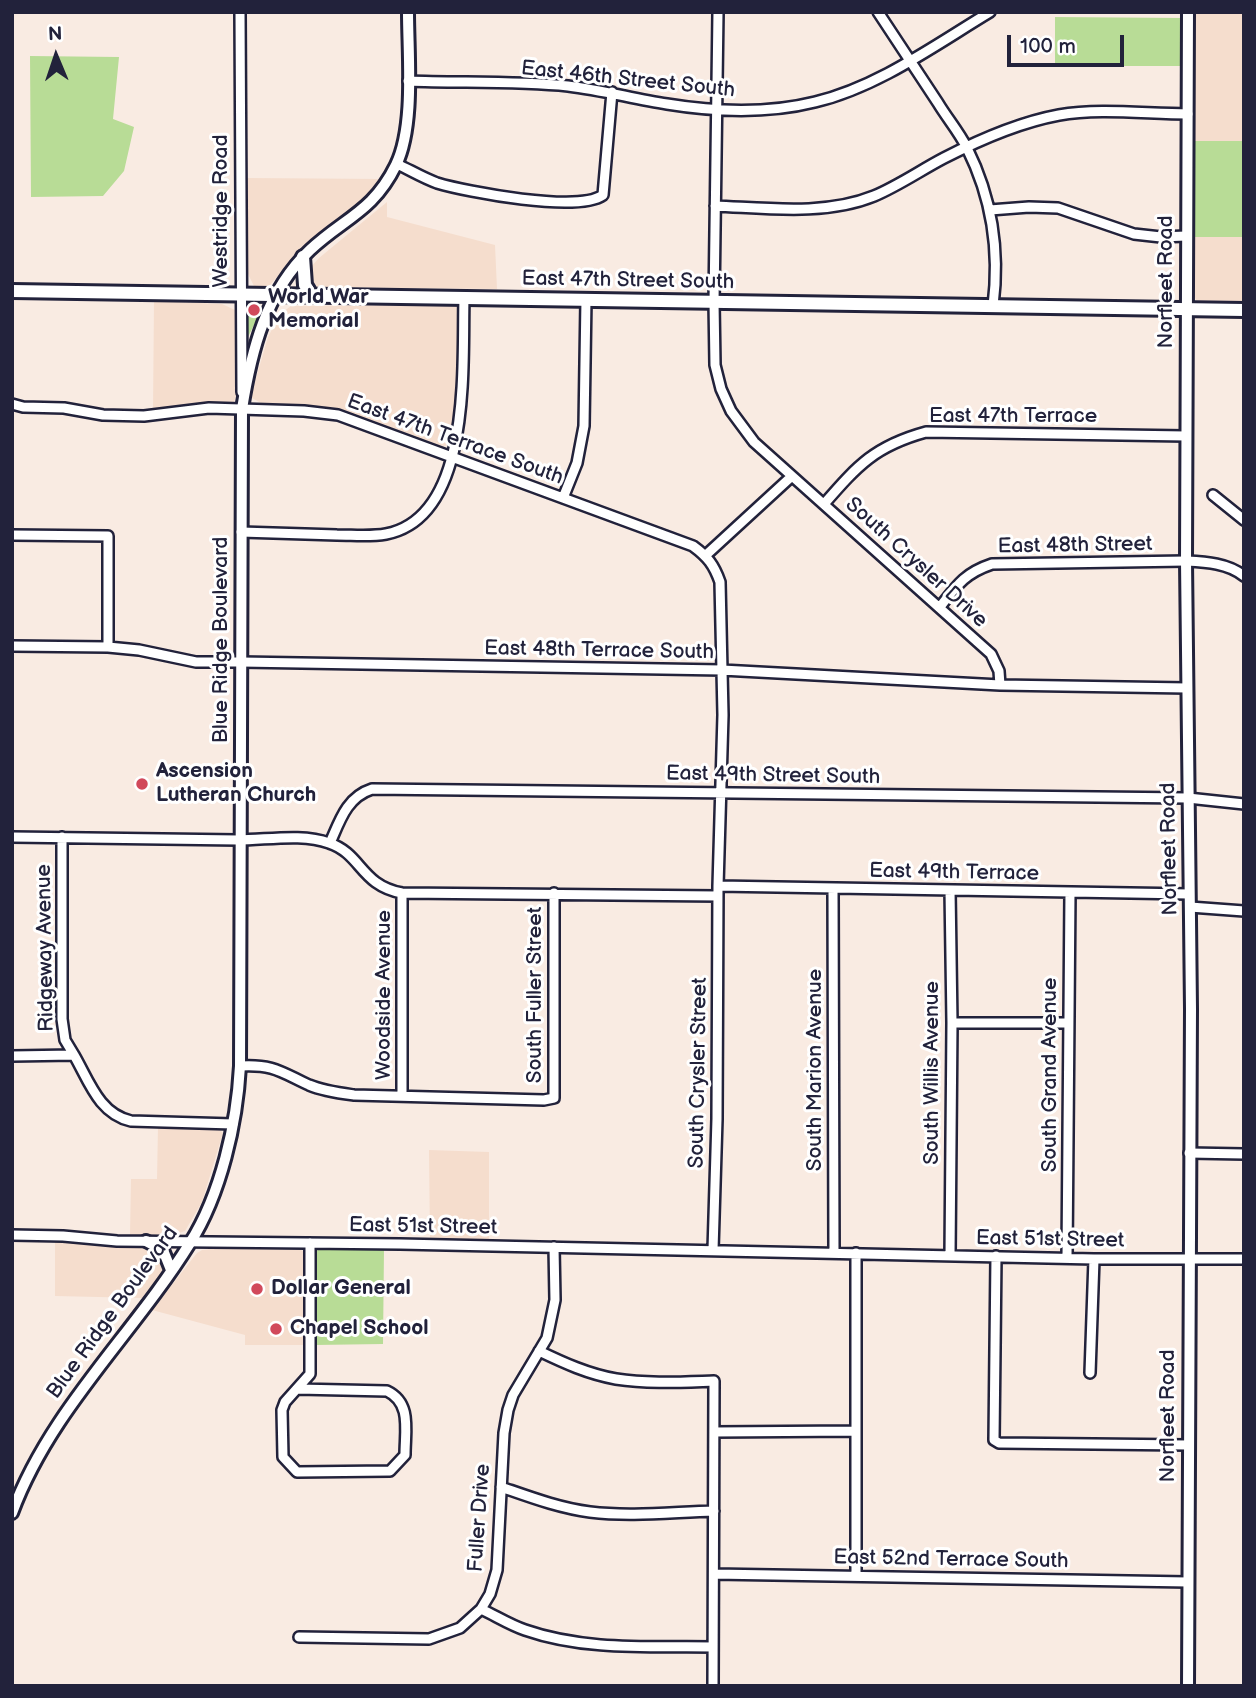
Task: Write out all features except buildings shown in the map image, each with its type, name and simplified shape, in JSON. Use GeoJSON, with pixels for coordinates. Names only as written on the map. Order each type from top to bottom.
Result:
{"type":"FeatureCollection","features":[{"type":"Feature","properties":{"kind":"main road"},"geometry":{"type":"LineString","coordinates":[[303,257],[305,285],[311,295]]}},
{"type":"Feature","properties":{"kind":"main road","name":"East 47th Street South"},"geometry":{"type":"LineString","coordinates":[[12,291],[1244,310]]}},
{"type":"Feature","properties":{"kind":"street","name":"Westridge Road"},"geometry":{"type":"LineString","coordinates":[[240,12],[242,409]]}},
{"type":"Feature","properties":{"kind":"street","name":"Blue Ridge Boulevard"},"geometry":{"type":"LineString","coordinates":[[12,1513],[32,1468],[61,1419],[191,1242],[211,1199],[233,1124],[240,1066],[242,409],[256,341],[285,278],[326,236],[368,206],[383,188],[397,164],[407,129],[408,12]]}},
{"type":"Feature","properties":{"kind":"street","name":"South Crysler Drive"},"geometry":{"type":"LineString","coordinates":[[718,12],[714,302],[715,365],[721,388],[731,411],[754,442],[991,654],[999,671],[1000,685]]}},
{"type":"Feature","properties":{"kind":"street"},"geometry":{"type":"LineString","coordinates":[[878,12],[967,148],[990,210],[997,258],[993,306]]}},
{"type":"Feature","properties":{"kind":"street","name":"East 46th Street South"},"geometry":{"type":"LineString","coordinates":[[408,81],[565,86],[612,92],[667,104],[766,110],[814,102],[863,85],[990,12]]}},
{"type":"Feature","properties":{"kind":"street","name":"Norfleet Road"},"geometry":{"type":"LineString","coordinates":[[1188,12],[1188,1686]]}},
{"type":"Feature","properties":{"kind":"street"},"geometry":{"type":"LineString","coordinates":[[397,164],[435,182],[486,195],[551,201],[595,201],[603,195],[612,92]]}},
{"type":"Feature","properties":{"kind":"street"},"geometry":{"type":"LineString","coordinates":[[715,206],[785,208],[854,202],[881,193],[967,148],[1017,127],[1059,115],[1188,114]]}},
{"type":"Feature","properties":{"kind":"street"},"geometry":{"type":"LineString","coordinates":[[990,210],[1058,208],[1135,234],[1186,236]]}},
{"type":"Feature","properties":{"kind":"street"},"geometry":{"type":"LineString","coordinates":[[241,532],[373,536],[397,531],[416,521],[429,507],[443,481],[461,418],[464,298]]}},
{"type":"Feature","properties":{"kind":"street"},"geometry":{"type":"LineString","coordinates":[[563,498],[577,463],[584,426],[586,299]]}},
{"type":"Feature","properties":{"kind":"street","name":"East 47th Terrace South"},"geometry":{"type":"LineString","coordinates":[[12,404],[23,407],[64,408],[103,415],[144,416],[209,408],[338,415],[693,547],[706,555]]}},
{"type":"Feature","properties":{"kind":"street","name":"East 47th Terrace"},"geometry":{"type":"LineString","coordinates":[[824,504],[854,469],[872,454],[899,439],[926,432],[1186,436]]}},
{"type":"Feature","properties":{"kind":"street"},"geometry":{"type":"LineString","coordinates":[[706,555],[792,476]]}},
{"type":"Feature","properties":{"kind":"street"},"geometry":{"type":"LineString","coordinates":[[1213,495],[1244,520]]}},
{"type":"Feature","properties":{"kind":"street"},"geometry":{"type":"LineString","coordinates":[[12,535],[108,536],[108,647]]}},
{"type":"Feature","properties":{"kind":"street","name":"South Crysler Street"},"geometry":{"type":"LineString","coordinates":[[706,555],[715,567],[720,582],[722,670],[713,1250]]}},
{"type":"Feature","properties":{"kind":"street","name":"East 48th Street"},"geometry":{"type":"LineString","coordinates":[[940,607],[962,579],[976,569],[992,564],[1186,561],[1215,563],[1244,576]]}},
{"type":"Feature","properties":{"kind":"street","name":"East 48th Terrace South"},"geometry":{"type":"LineString","coordinates":[[12,646],[108,647],[139,650],[196,662],[722,670],[1000,685],[1187,688]]}},
{"type":"Feature","properties":{"kind":"street","name":"East 49th Street South"},"geometry":{"type":"LineString","coordinates":[[330,843],[350,802],[362,792],[372,789],[1188,798],[1244,804]]}},
{"type":"Feature","properties":{"kind":"street"},"geometry":{"type":"LineString","coordinates":[[12,836],[310,839],[330,843]]}},
{"type":"Feature","properties":{"kind":"street","name":"Ridgeway Avenue"},"geometry":{"type":"LineString","coordinates":[[62,837],[62,1019],[65,1040],[104,1107],[118,1118],[131,1121],[233,1124]]}},
{"type":"Feature","properties":{"kind":"street","name":"East 49th Terrace"},"geometry":{"type":"LineString","coordinates":[[330,843],[350,855],[377,885],[402,893],[833,888],[1189,894]]}},
{"type":"Feature","properties":{"kind":"street","name":"South Marion Avenue"},"geometry":{"type":"LineString","coordinates":[[833,888],[834,1253]]}},
{"type":"Feature","properties":{"kind":"street","name":"South Willis Avenue"},"geometry":{"type":"LineString","coordinates":[[950,890],[950,1255]]}},
{"type":"Feature","properties":{"kind":"street","name":"South Grand Avenue"},"geometry":{"type":"LineString","coordinates":[[1067,1258],[1070,892]]}},
{"type":"Feature","properties":{"kind":"street","name":"Woodside Avenue"},"geometry":{"type":"LineString","coordinates":[[402,893],[402,1097]]}},
{"type":"Feature","properties":{"kind":"street","name":"South Fuller Street"},"geometry":{"type":"LineString","coordinates":[[402,1097],[554,1098],[554,893]]}},
{"type":"Feature","properties":{"kind":"street"},"geometry":{"type":"LineString","coordinates":[[1190,906],[1244,911]]}},
{"type":"Feature","properties":{"kind":"street"},"geometry":{"type":"LineString","coordinates":[[952,1023],[1069,1023]]}},
{"type":"Feature","properties":{"kind":"street"},"geometry":{"type":"LineString","coordinates":[[12,1056],[74,1055]]}},
{"type":"Feature","properties":{"kind":"street"},"geometry":{"type":"LineString","coordinates":[[240,1066],[276,1068],[310,1085],[336,1093],[402,1097]]}},
{"type":"Feature","properties":{"kind":"street"},"geometry":{"type":"LineString","coordinates":[[1189,1153],[1244,1154]]}},
{"type":"Feature","properties":{"kind":"street","name":"East 51st Street"},"geometry":{"type":"LineString","coordinates":[[12,1235],[191,1242],[1094,1259],[1244,1259]]}},
{"type":"Feature","properties":{"kind":"street"},"geometry":{"type":"LineString","coordinates":[[146,1241],[163,1251],[171,1270]]}},
{"type":"Feature","properties":{"kind":"street"},"geometry":{"type":"LineString","coordinates":[[298,1390],[387,1391],[399,1396],[404,1407],[405,1455],[390,1471],[297,1472],[283,1457],[282,1410],[285,1402],[310,1374],[310,1243]]}},
{"type":"Feature","properties":{"kind":"street","name":"Fuller Drive"},"geometry":{"type":"LineString","coordinates":[[299,1637],[429,1639],[460,1628],[481,1609],[490,1594],[497,1570],[504,1433],[508,1410],[513,1395],[547,1338],[554,1313],[554,1247]]}},
{"type":"Feature","properties":{"kind":"street"},"geometry":{"type":"LineString","coordinates":[[856,1253],[856,1576]]}},
{"type":"Feature","properties":{"kind":"street"},"geometry":{"type":"LineString","coordinates":[[996,1256],[994,1440],[999,1443],[1188,1445]]}},
{"type":"Feature","properties":{"kind":"street"},"geometry":{"type":"LineString","coordinates":[[1090,1373],[1094,1259]]}},
{"type":"Feature","properties":{"kind":"street"},"geometry":{"type":"LineString","coordinates":[[539,1352],[575,1368],[615,1379],[647,1382],[715,1381],[713,1686]]}},
{"type":"Feature","properties":{"kind":"street"},"geometry":{"type":"LineString","coordinates":[[714,1432],[856,1431]]}},
{"type":"Feature","properties":{"kind":"street"},"geometry":{"type":"LineString","coordinates":[[501,1487],[547,1503],[590,1512],[627,1514],[714,1511]]}},
{"type":"Feature","properties":{"kind":"street","name":"East 52nd Terrace South"},"geometry":{"type":"LineString","coordinates":[[714,1574],[1188,1582]]}},
{"type":"Feature","properties":{"kind":"street"},"geometry":{"type":"LineString","coordinates":[[481,1609],[522,1629],[570,1642],[713,1647]]}},
{"type":"Feature","properties":{"kind":"shaded area"},"geometry":{"type":"Polygon","coordinates":[[[1192,12],[1244,12],[1244,141],[1193,141],[1192,12]]]}},
{"type":"Feature","properties":{"kind":"shaded area"},"geometry":{"type":"Polygon","coordinates":[[[246,178],[384,179],[353,212],[325,229],[301,250],[269,286],[261,288],[254,286],[248,274],[246,178]]]}},
{"type":"Feature","properties":{"kind":"shaded area"},"geometry":{"type":"Polygon","coordinates":[[[387,202],[387,217],[495,245],[497,289],[318,287],[310,282],[309,269],[319,258],[387,202]]]}},
{"type":"Feature","properties":{"kind":"shaded area"},"geometry":{"type":"Polygon","coordinates":[[[1193,237],[1244,237],[1244,304],[1196,300],[1193,237]]]}},
{"type":"Feature","properties":{"kind":"shaded area"},"geometry":{"type":"Polygon","coordinates":[[[154,301],[222,304],[235,310],[238,324],[238,360],[234,402],[153,411],[154,301]]]}},
{"type":"Feature","properties":{"kind":"shaded area"},"geometry":{"type":"Polygon","coordinates":[[[454,305],[459,313],[457,412],[453,439],[445,446],[435,445],[336,409],[261,403],[252,398],[268,337],[280,314],[291,306],[454,305]]]}},
{"type":"Feature","properties":{"kind":"shaded area"},"geometry":{"type":"Polygon","coordinates":[[[158,1127],[218,1128],[223,1133],[202,1202],[185,1231],[170,1236],[130,1235],[131,1179],[157,1179],[158,1127]]]}},
{"type":"Feature","properties":{"kind":"shaded area"},"geometry":{"type":"Polygon","coordinates":[[[429,1150],[489,1152],[489,1241],[430,1240],[429,1150]]]}},
{"type":"Feature","properties":{"kind":"shaded area"},"geometry":{"type":"Polygon","coordinates":[[[55,1240],[147,1248],[160,1253],[164,1267],[142,1298],[55,1296],[55,1240]]]}},
{"type":"Feature","properties":{"kind":"shaded area"},"geometry":{"type":"Polygon","coordinates":[[[220,1248],[298,1248],[304,1252],[304,1345],[245,1345],[245,1335],[152,1310],[197,1253],[220,1248]]]}},
{"type":"Feature","properties":{"kind":"green space"},"geometry":{"type":"Polygon","coordinates":[[[1055,17],[1183,18],[1183,66],[1055,66],[1055,17]]]}},
{"type":"Feature","properties":{"kind":"green space"},"geometry":{"type":"Polygon","coordinates":[[[30,56],[119,57],[113,119],[134,127],[124,171],[103,196],[31,197],[30,56]]]}},
{"type":"Feature","properties":{"kind":"green space"},"geometry":{"type":"Polygon","coordinates":[[[1193,141],[1244,141],[1244,237],[1193,237],[1193,141]]]}},
{"type":"Feature","properties":{"kind":"green space"},"geometry":{"type":"Polygon","coordinates":[[[260,304],[261,311],[245,339],[244,305],[260,304]]]}},
{"type":"Feature","properties":{"kind":"green space"},"geometry":{"type":"Polygon","coordinates":[[[319,1248],[384,1249],[383,1344],[315,1345],[315,1254],[319,1248]]]}},
{"type":"Feature","properties":{"kind":"place","name":"World War Memorial"},"geometry":{"type":"Point","coordinates":[254,310]}},
{"type":"Feature","properties":{"kind":"place","name":"Ascension Lutheran Church"},"geometry":{"type":"Point","coordinates":[142,784]}},
{"type":"Feature","properties":{"kind":"place","name":"Dollar General"},"geometry":{"type":"Point","coordinates":[257,1289]}},
{"type":"Feature","properties":{"kind":"place","name":"Chapel School"},"geometry":{"type":"Point","coordinates":[276,1329]}}]}
